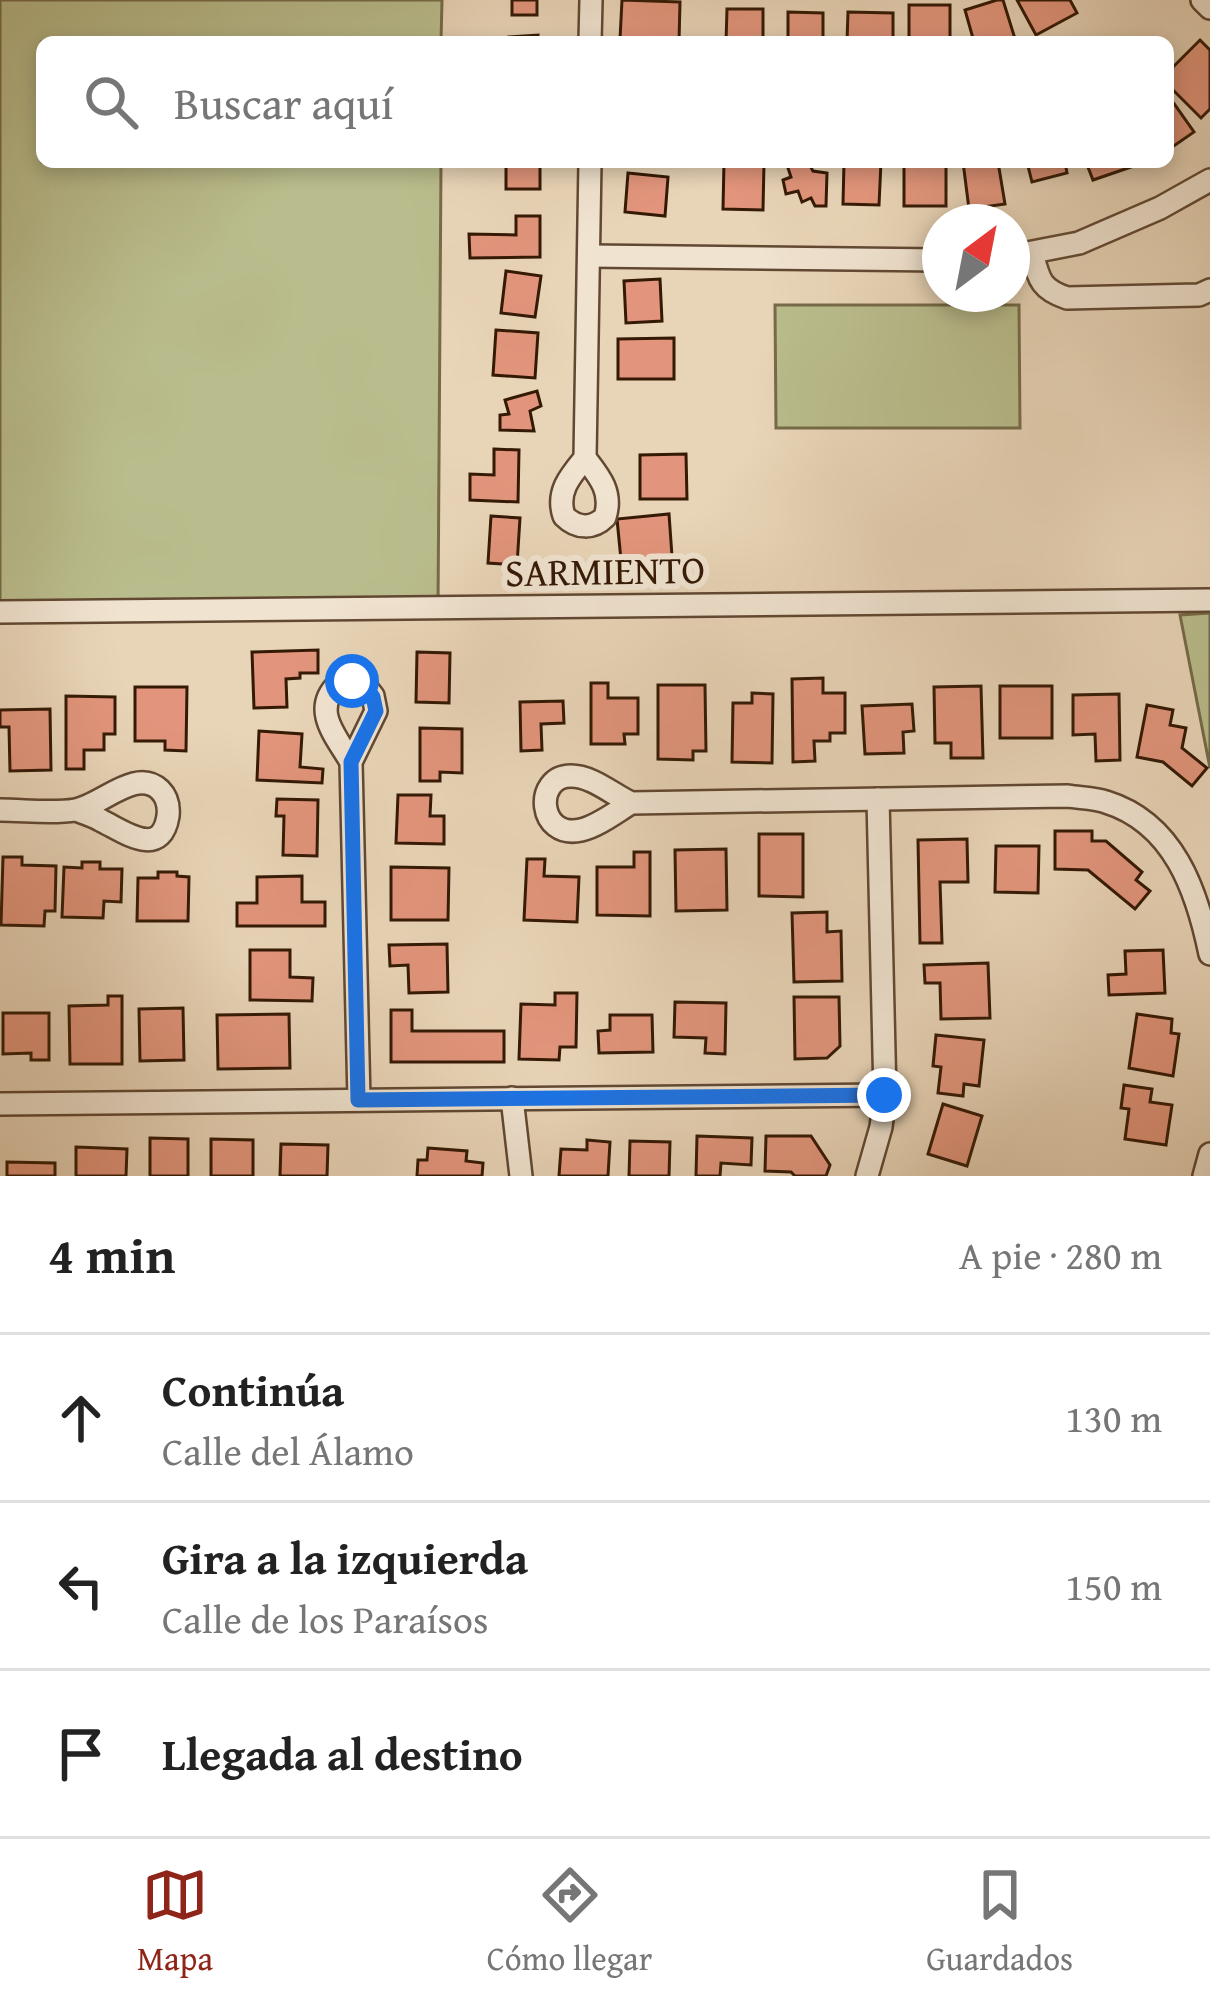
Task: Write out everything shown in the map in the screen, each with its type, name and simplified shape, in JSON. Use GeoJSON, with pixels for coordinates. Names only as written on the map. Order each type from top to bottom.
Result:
{"type":"FeatureCollection","features":[{"type":"Feature","properties":{"kind":"street"},"geometry":{"type":"LineString","coordinates":[[590,36],[591,0]]}},
{"type":"Feature","properties":{"kind":"street"},"geometry":{"type":"LineString","coordinates":[[1202,0],[1210,8]]}},
{"type":"Feature","properties":{"kind":"street"},"geometry":{"type":"LineString","coordinates":[[584,458],[590,168]]}},
{"type":"Feature","properties":{"kind":"street"},"geometry":{"type":"LineString","coordinates":[[1030,253],[1079,243],[1119,227],[1210,180]]}},
{"type":"Feature","properties":{"kind":"street"},"geometry":{"type":"LineString","coordinates":[[589,256],[922,260]]}},
{"type":"Feature","properties":{"kind":"street"},"geometry":{"type":"LineString","coordinates":[[1030,267],[1051,293],[1067,298],[1199,296],[1210,290]]}},
{"type":"Feature","properties":{"kind":"street","name":"SARMIENTO"},"geometry":{"type":"LineString","coordinates":[[0,612],[1210,600]]}},
{"type":"Feature","properties":{"kind":"street"},"geometry":{"type":"LineString","coordinates":[[351,762],[358,1100]]}},
{"type":"Feature","properties":{"kind":"street"},"geometry":{"type":"LineString","coordinates":[[631,802],[1068,796],[1105,801],[1153,827],[1172,849],[1187,876],[1210,954]]}},
{"type":"Feature","properties":{"kind":"street"},"geometry":{"type":"LineString","coordinates":[[867,1176],[884,1095],[878,800]]}},
{"type":"Feature","properties":{"kind":"street"},"geometry":{"type":"LineString","coordinates":[[0,810],[76,810]]}},
{"type":"Feature","properties":{"kind":"street"},"geometry":{"type":"LineString","coordinates":[[0,1104],[884,1095]]}},
{"type":"Feature","properties":{"kind":"street"},"geometry":{"type":"LineString","coordinates":[[512,1098],[521,1176]]}},
{"type":"Feature","properties":{"kind":"street"},"geometry":{"type":"LineString","coordinates":[[1204,1176],[1210,1154]]}},
{"type":"Feature","properties":{"kind":"green space"},"geometry":{"type":"Polygon","coordinates":[[[0,0],[442,0],[441,36],[36,36],[36,168],[441,168],[438,610],[0,619],[0,0]]]}},
{"type":"Feature","properties":{"kind":"green space"},"geometry":{"type":"Polygon","coordinates":[[[775,305],[922,305],[922,312],[1019,312],[1020,428],[776,428],[775,305]]]}},
{"type":"Feature","properties":{"kind":"green space"},"geometry":{"type":"Polygon","coordinates":[[[1210,613],[1210,768],[1180,615],[1210,613]]]}},
{"type":"Feature","properties":{"kind":"building"},"geometry":{"type":"Polygon","coordinates":[[[512,0],[537,0],[537,15],[512,15],[512,0]]]}},
{"type":"Feature","properties":{"kind":"building"},"geometry":{"type":"Polygon","coordinates":[[[622,0],[680,2],[679,36],[620,36],[622,0]]]}},
{"type":"Feature","properties":{"kind":"building"},"geometry":{"type":"Polygon","coordinates":[[[1003,0],[1014,36],[972,36],[965,10],[1003,0]]]}},
{"type":"Feature","properties":{"kind":"building"},"geometry":{"type":"Polygon","coordinates":[[[1017,0],[1070,0],[1077,13],[1036,35],[1017,0]]]}},
{"type":"Feature","properties":{"kind":"building"},"geometry":{"type":"Polygon","coordinates":[[[909,5],[950,5],[950,36],[909,36],[909,5]]]}},
{"type":"Feature","properties":{"kind":"building"},"geometry":{"type":"Polygon","coordinates":[[[727,9],[763,9],[763,36],[726,36],[727,9]]]}},
{"type":"Feature","properties":{"kind":"building"},"geometry":{"type":"Polygon","coordinates":[[[788,12],[823,13],[823,36],[788,36],[788,12]]]}},
{"type":"Feature","properties":{"kind":"building"},"geometry":{"type":"Polygon","coordinates":[[[848,12],[893,13],[893,36],[847,36],[848,12]]]}},
{"type":"Feature","properties":{"kind":"building"},"geometry":{"type":"Polygon","coordinates":[[[1200,40],[1210,50],[1210,109],[1201,118],[1174,91],[1174,66],[1200,40]]]}},
{"type":"Feature","properties":{"kind":"building"},"geometry":{"type":"Polygon","coordinates":[[[1174,104],[1194,132],[1174,146],[1174,104]]]}},
{"type":"Feature","properties":{"kind":"building"},"geometry":{"type":"Polygon","coordinates":[[[506,168],[540,168],[540,189],[506,189],[506,168]]]}},
{"type":"Feature","properties":{"kind":"building"},"geometry":{"type":"Polygon","coordinates":[[[724,168],[764,168],[763,210],[723,209],[724,168]]]}},
{"type":"Feature","properties":{"kind":"building"},"geometry":{"type":"Polygon","coordinates":[[[788,168],[827,173],[826,206],[815,206],[811,198],[802,202],[798,191],[786,194],[783,180],[791,177],[788,168]]]}},
{"type":"Feature","properties":{"kind":"building"},"geometry":{"type":"Polygon","coordinates":[[[844,168],[881,168],[879,205],[843,204],[844,168]]]}},
{"type":"Feature","properties":{"kind":"building"},"geometry":{"type":"Polygon","coordinates":[[[904,168],[946,168],[946,204],[904,206],[904,168]]]}},
{"type":"Feature","properties":{"kind":"building"},"geometry":{"type":"Polygon","coordinates":[[[964,168],[999,168],[1005,204],[968,204],[964,168]]]}},
{"type":"Feature","properties":{"kind":"building"},"geometry":{"type":"Polygon","coordinates":[[[1028,168],[1066,168],[1067,173],[1032,182],[1028,168]]]}},
{"type":"Feature","properties":{"kind":"building"},"geometry":{"type":"Polygon","coordinates":[[[1088,168],[1128,168],[1093,180],[1088,168]]]}},
{"type":"Feature","properties":{"kind":"building"},"geometry":{"type":"Polygon","coordinates":[[[628,173],[668,177],[665,216],[625,212],[628,173]]]}},
{"type":"Feature","properties":{"kind":"building"},"geometry":{"type":"Polygon","coordinates":[[[516,216],[540,216],[540,257],[470,258],[469,234],[516,235],[516,216]]]}},
{"type":"Feature","properties":{"kind":"building"},"geometry":{"type":"Polygon","coordinates":[[[506,271],[541,276],[535,317],[501,313],[506,271]]]}},
{"type":"Feature","properties":{"kind":"building"},"geometry":{"type":"Polygon","coordinates":[[[660,279],[662,321],[626,323],[624,281],[660,279]]]}},
{"type":"Feature","properties":{"kind":"building"},"geometry":{"type":"Polygon","coordinates":[[[496,330],[538,333],[535,378],[493,375],[496,330]]]}},
{"type":"Feature","properties":{"kind":"building"},"geometry":{"type":"Polygon","coordinates":[[[674,338],[674,379],[618,379],[618,339],[674,338]]]}},
{"type":"Feature","properties":{"kind":"building"},"geometry":{"type":"Polygon","coordinates":[[[537,391],[541,406],[530,411],[534,431],[500,430],[500,415],[509,414],[505,400],[537,391]]]}},
{"type":"Feature","properties":{"kind":"building"},"geometry":{"type":"Polygon","coordinates":[[[494,449],[519,450],[518,502],[470,500],[470,474],[494,475],[494,449]]]}},
{"type":"Feature","properties":{"kind":"building"},"geometry":{"type":"Polygon","coordinates":[[[686,454],[687,499],[640,499],[640,455],[686,454]]]}},
{"type":"Feature","properties":{"kind":"building"},"geometry":{"type":"Polygon","coordinates":[[[669,514],[672,556],[621,560],[617,519],[669,514]]]}},
{"type":"Feature","properties":{"kind":"building"},"geometry":{"type":"Polygon","coordinates":[[[491,516],[520,518],[517,565],[488,563],[491,516]]]}},
{"type":"Feature","properties":{"kind":"building"},"geometry":{"type":"Polygon","coordinates":[[[318,650],[318,673],[286,679],[287,707],[254,708],[252,652],[318,650]]]}},
{"type":"Feature","properties":{"kind":"building"},"geometry":{"type":"Polygon","coordinates":[[[417,652],[450,653],[449,703],[416,702],[417,652]]]}},
{"type":"Feature","properties":{"kind":"building"},"geometry":{"type":"Polygon","coordinates":[[[823,678],[823,693],[845,693],[845,733],[830,733],[830,741],[814,741],[815,761],[793,762],[792,679],[823,678]]]}},
{"type":"Feature","properties":{"kind":"building"},"geometry":{"type":"Polygon","coordinates":[[[591,683],[608,683],[608,698],[638,698],[638,734],[624,734],[625,744],[591,744],[591,683]]]}},
{"type":"Feature","properties":{"kind":"building"},"geometry":{"type":"Polygon","coordinates":[[[658,685],[705,685],[706,751],[693,751],[693,760],[658,759],[658,685]]]}},
{"type":"Feature","properties":{"kind":"building"},"geometry":{"type":"Polygon","coordinates":[[[981,686],[983,758],[951,758],[951,743],[935,743],[934,687],[981,686]]]}},
{"type":"Feature","properties":{"kind":"building"},"geometry":{"type":"Polygon","coordinates":[[[1000,686],[1052,686],[1052,738],[1000,738],[1000,686]]]}},
{"type":"Feature","properties":{"kind":"building"},"geometry":{"type":"Polygon","coordinates":[[[135,687],[187,687],[186,751],[165,750],[165,741],[135,741],[135,687]]]}},
{"type":"Feature","properties":{"kind":"building"},"geometry":{"type":"Polygon","coordinates":[[[752,693],[773,694],[772,763],[732,762],[733,703],[752,703],[752,693]]]}},
{"type":"Feature","properties":{"kind":"building"},"geometry":{"type":"Polygon","coordinates":[[[1119,694],[1120,760],[1096,761],[1095,734],[1073,735],[1073,695],[1119,694]]]}},
{"type":"Feature","properties":{"kind":"building"},"geometry":{"type":"Polygon","coordinates":[[[66,696],[115,697],[115,734],[104,734],[104,750],[84,750],[84,769],[66,769],[66,696]]]}},
{"type":"Feature","properties":{"kind":"building"},"geometry":{"type":"Polygon","coordinates":[[[563,701],[564,723],[541,724],[542,750],[521,751],[520,702],[563,701]]]}},
{"type":"Feature","properties":{"kind":"building"},"geometry":{"type":"Polygon","coordinates":[[[912,704],[914,731],[903,732],[904,753],[865,754],[862,706],[912,704]]]}},
{"type":"Feature","properties":{"kind":"building"},"geometry":{"type":"Polygon","coordinates":[[[1147,705],[1173,710],[1170,725],[1186,728],[1182,748],[1207,768],[1192,786],[1163,762],[1137,757],[1147,705]]]}},
{"type":"Feature","properties":{"kind":"building"},"geometry":{"type":"Polygon","coordinates":[[[50,709],[51,770],[10,771],[9,727],[0,727],[0,710],[50,709]]]}},
{"type":"Feature","properties":{"kind":"building"},"geometry":{"type":"Polygon","coordinates":[[[420,728],[462,729],[462,773],[440,772],[440,781],[420,781],[420,728]]]}},
{"type":"Feature","properties":{"kind":"building"},"geometry":{"type":"Polygon","coordinates":[[[259,731],[302,734],[300,767],[323,769],[322,783],[257,780],[259,731]]]}},
{"type":"Feature","properties":{"kind":"building"},"geometry":{"type":"Polygon","coordinates":[[[398,795],[431,795],[430,816],[444,816],[444,844],[396,843],[398,795]]]}},
{"type":"Feature","properties":{"kind":"building"},"geometry":{"type":"Polygon","coordinates":[[[277,799],[318,800],[317,856],[283,855],[284,816],[276,816],[277,799]]]}},
{"type":"Feature","properties":{"kind":"building"},"geometry":{"type":"Polygon","coordinates":[[[1055,831],[1092,831],[1092,841],[1106,841],[1142,872],[1136,880],[1150,891],[1135,909],[1088,870],[1055,869],[1055,831]]]}},
{"type":"Feature","properties":{"kind":"building"},"geometry":{"type":"Polygon","coordinates":[[[759,834],[803,834],[803,897],[759,896],[759,834]]]}},
{"type":"Feature","properties":{"kind":"building"},"geometry":{"type":"Polygon","coordinates":[[[967,839],[968,882],[940,882],[942,943],[920,943],[918,840],[967,839]]]}},
{"type":"Feature","properties":{"kind":"building"},"geometry":{"type":"Polygon","coordinates":[[[996,846],[1039,846],[1038,893],[995,892],[996,846]]]}},
{"type":"Feature","properties":{"kind":"building"},"geometry":{"type":"Polygon","coordinates":[[[726,849],[727,910],[676,911],[675,850],[726,849]]]}},
{"type":"Feature","properties":{"kind":"building"},"geometry":{"type":"Polygon","coordinates":[[[634,852],[650,852],[650,916],[597,915],[597,867],[634,867],[634,852]]]}},
{"type":"Feature","properties":{"kind":"building"},"geometry":{"type":"Polygon","coordinates":[[[3,857],[22,857],[22,865],[56,866],[55,911],[45,911],[44,926],[1,925],[3,857]]]}},
{"type":"Feature","properties":{"kind":"building"},"geometry":{"type":"Polygon","coordinates":[[[527,859],[545,859],[544,876],[579,877],[577,922],[524,920],[527,859]]]}},
{"type":"Feature","properties":{"kind":"building"},"geometry":{"type":"Polygon","coordinates":[[[82,862],[100,862],[100,869],[122,869],[121,902],[104,901],[103,918],[62,917],[64,867],[82,868],[82,862]]]}},
{"type":"Feature","properties":{"kind":"building"},"geometry":{"type":"Polygon","coordinates":[[[391,867],[449,868],[448,920],[391,920],[391,867]]]}},
{"type":"Feature","properties":{"kind":"building"},"geometry":{"type":"Polygon","coordinates":[[[158,872],[189,877],[188,921],[137,921],[138,878],[158,878],[158,872]]]}},
{"type":"Feature","properties":{"kind":"building"},"geometry":{"type":"Polygon","coordinates":[[[302,876],[302,902],[325,902],[325,926],[237,926],[237,903],[257,903],[257,877],[302,876]]]}},
{"type":"Feature","properties":{"kind":"building"},"geometry":{"type":"Polygon","coordinates":[[[827,912],[827,932],[841,931],[842,981],[794,982],[792,913],[827,912]]]}},
{"type":"Feature","properties":{"kind":"building"},"geometry":{"type":"Polygon","coordinates":[[[447,944],[448,992],[409,993],[408,965],[390,966],[389,945],[447,944]]]}},
{"type":"Feature","properties":{"kind":"building"},"geometry":{"type":"Polygon","coordinates":[[[250,950],[290,950],[290,977],[313,978],[312,1001],[250,1000],[250,950]]]}},
{"type":"Feature","properties":{"kind":"building"},"geometry":{"type":"Polygon","coordinates":[[[1163,950],[1165,993],[1109,995],[1108,975],[1126,974],[1125,951],[1163,950]]]}},
{"type":"Feature","properties":{"kind":"building"},"geometry":{"type":"Polygon","coordinates":[[[988,963],[990,1018],[941,1019],[940,983],[925,983],[924,965],[988,963]]]}},
{"type":"Feature","properties":{"kind":"building"},"geometry":{"type":"Polygon","coordinates":[[[555,993],[577,993],[576,1047],[560,1047],[559,1060],[519,1059],[521,1004],[555,1005],[555,993]]]}},
{"type":"Feature","properties":{"kind":"building"},"geometry":{"type":"Polygon","coordinates":[[[108,996],[122,996],[122,1064],[70,1064],[69,1006],[108,1005],[108,996]]]}},
{"type":"Feature","properties":{"kind":"building"},"geometry":{"type":"Polygon","coordinates":[[[794,997],[839,997],[840,1046],[827,1058],[795,1059],[794,997]]]}},
{"type":"Feature","properties":{"kind":"building"},"geometry":{"type":"Polygon","coordinates":[[[675,1002],[726,1003],[725,1054],[705,1053],[706,1038],[674,1037],[675,1002]]]}},
{"type":"Feature","properties":{"kind":"building"},"geometry":{"type":"Polygon","coordinates":[[[183,1008],[184,1060],[140,1061],[139,1009],[183,1008]]]}},
{"type":"Feature","properties":{"kind":"building"},"geometry":{"type":"Polygon","coordinates":[[[391,1010],[412,1010],[412,1031],[504,1031],[504,1062],[391,1062],[391,1010]]]}},
{"type":"Feature","properties":{"kind":"building"},"geometry":{"type":"Polygon","coordinates":[[[3,1013],[49,1013],[49,1060],[31,1060],[31,1053],[3,1054],[3,1013]]]}},
{"type":"Feature","properties":{"kind":"building"},"geometry":{"type":"Polygon","coordinates":[[[289,1014],[290,1068],[218,1069],[217,1015],[289,1014]]]}},
{"type":"Feature","properties":{"kind":"building"},"geometry":{"type":"Polygon","coordinates":[[[1137,1014],[1172,1019],[1171,1033],[1179,1034],[1173,1076],[1129,1068],[1137,1014]]]}},
{"type":"Feature","properties":{"kind":"building"},"geometry":{"type":"Polygon","coordinates":[[[610,1015],[652,1015],[653,1052],[599,1053],[598,1031],[610,1030],[610,1015]]]}},
{"type":"Feature","properties":{"kind":"building"},"geometry":{"type":"Polygon","coordinates":[[[936,1035],[984,1040],[979,1086],[964,1084],[963,1096],[938,1093],[941,1067],[933,1066],[936,1035]]]}},
{"type":"Feature","properties":{"kind":"building"},"geometry":{"type":"Polygon","coordinates":[[[1124,1085],[1152,1089],[1150,1102],[1172,1105],[1166,1145],[1125,1139],[1129,1109],[1121,1108],[1124,1085]]]}},
{"type":"Feature","properties":{"kind":"building"},"geometry":{"type":"Polygon","coordinates":[[[943,1104],[982,1116],[967,1166],[928,1154],[943,1104]]]}},
{"type":"Feature","properties":{"kind":"building"},"geometry":{"type":"Polygon","coordinates":[[[697,1136],[752,1138],[751,1165],[721,1163],[720,1176],[696,1176],[697,1136]]]}},
{"type":"Feature","properties":{"kind":"building"},"geometry":{"type":"Polygon","coordinates":[[[766,1136],[811,1136],[830,1165],[826,1176],[765,1171],[766,1136]]]}},
{"type":"Feature","properties":{"kind":"building"},"geometry":{"type":"Polygon","coordinates":[[[150,1138],[188,1139],[188,1176],[150,1176],[150,1138]]]}},
{"type":"Feature","properties":{"kind":"building"},"geometry":{"type":"Polygon","coordinates":[[[211,1139],[253,1140],[253,1176],[211,1176],[211,1139]]]}},
{"type":"Feature","properties":{"kind":"building"},"geometry":{"type":"Polygon","coordinates":[[[587,1140],[610,1142],[608,1176],[559,1176],[561,1149],[587,1150],[587,1140]]]}},
{"type":"Feature","properties":{"kind":"building"},"geometry":{"type":"Polygon","coordinates":[[[630,1141],[670,1142],[669,1176],[629,1176],[630,1141]]]}},
{"type":"Feature","properties":{"kind":"building"},"geometry":{"type":"Polygon","coordinates":[[[281,1144],[328,1145],[327,1176],[280,1176],[281,1144]]]}},
{"type":"Feature","properties":{"kind":"building"},"geometry":{"type":"Polygon","coordinates":[[[76,1147],[127,1149],[126,1176],[76,1176],[76,1147]]]}},
{"type":"Feature","properties":{"kind":"building"},"geometry":{"type":"Polygon","coordinates":[[[428,1148],[467,1151],[466,1161],[483,1163],[482,1176],[417,1176],[418,1160],[427,1160],[428,1148]]]}},
{"type":"Feature","properties":{"kind":"building"},"geometry":{"type":"Polygon","coordinates":[[[7,1162],[55,1163],[55,1176],[7,1176],[7,1162]]]}},
{"type":"Feature","properties":{"kind":"route"},"geometry":{"type":"LineString","coordinates":[[352,681],[366,687],[376,711],[351,762],[358,1100],[884,1095]]}}]}
